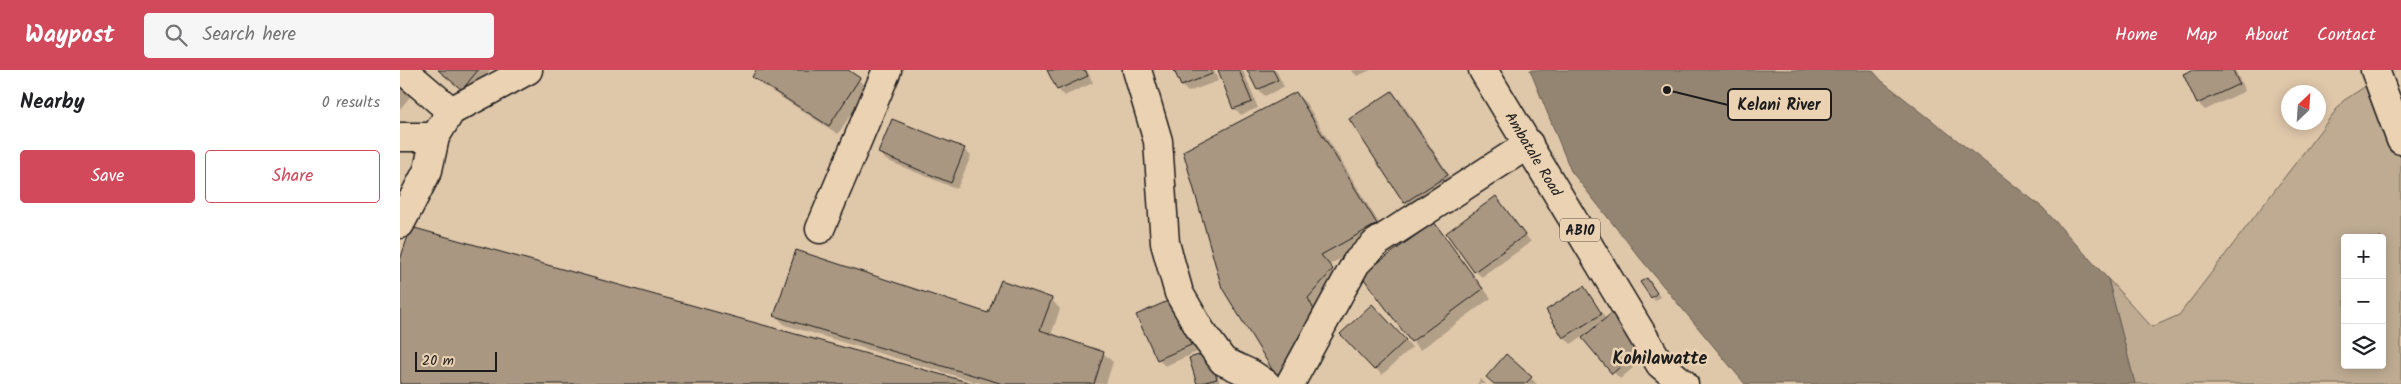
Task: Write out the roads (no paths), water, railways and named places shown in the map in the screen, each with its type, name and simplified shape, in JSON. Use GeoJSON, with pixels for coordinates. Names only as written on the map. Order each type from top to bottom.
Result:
{"type":"FeatureCollection","features":[{"type":"Feature","properties":{"kind":"street"},"geometry":{"type":"LineString","coordinates":[[403,70],[452,111]]}},
{"type":"Feature","properties":{"kind":"street"},"geometry":{"type":"LineString","coordinates":[[400,224],[428,170],[435,137],[452,111],[528,70]]}},
{"type":"Feature","properties":{"kind":"street"},"geometry":{"type":"LineString","coordinates":[[820,229],[887,70]]}},
{"type":"Feature","properties":{"kind":"street"},"geometry":{"type":"LineString","coordinates":[[1137,70],[1158,141],[1165,243],[1179,293],[1201,331],[1223,361],[1251,374],[1266,384]]}},
{"type":"Feature","properties":{"kind":"street","name":"Ambatale Road"},"geometry":{"type":"LineString","coordinates":[[1483,70],[1529,144],[1658,374],[1684,384]]}},
{"type":"Feature","properties":{"kind":"street"},"geometry":{"type":"LineString","coordinates":[[2375,70],[2401,140]]}},
{"type":"Feature","properties":{"kind":"street"},"geometry":{"type":"LineString","coordinates":[[400,137],[435,137]]}},
{"type":"Feature","properties":{"kind":"street"},"geometry":{"type":"LineString","coordinates":[[1290,384],[1356,263],[1376,243],[1529,144]]}},
{"type":"Feature","properties":{"kind":"place","name":"Kelani River"},"geometry":{"type":"Point","coordinates":[1667,90]}},
{"type":"Feature","properties":{"kind":"district","name":"Kohilawatte"},"geometry":{"type":"Point","coordinates":[1660,358]}}]}
